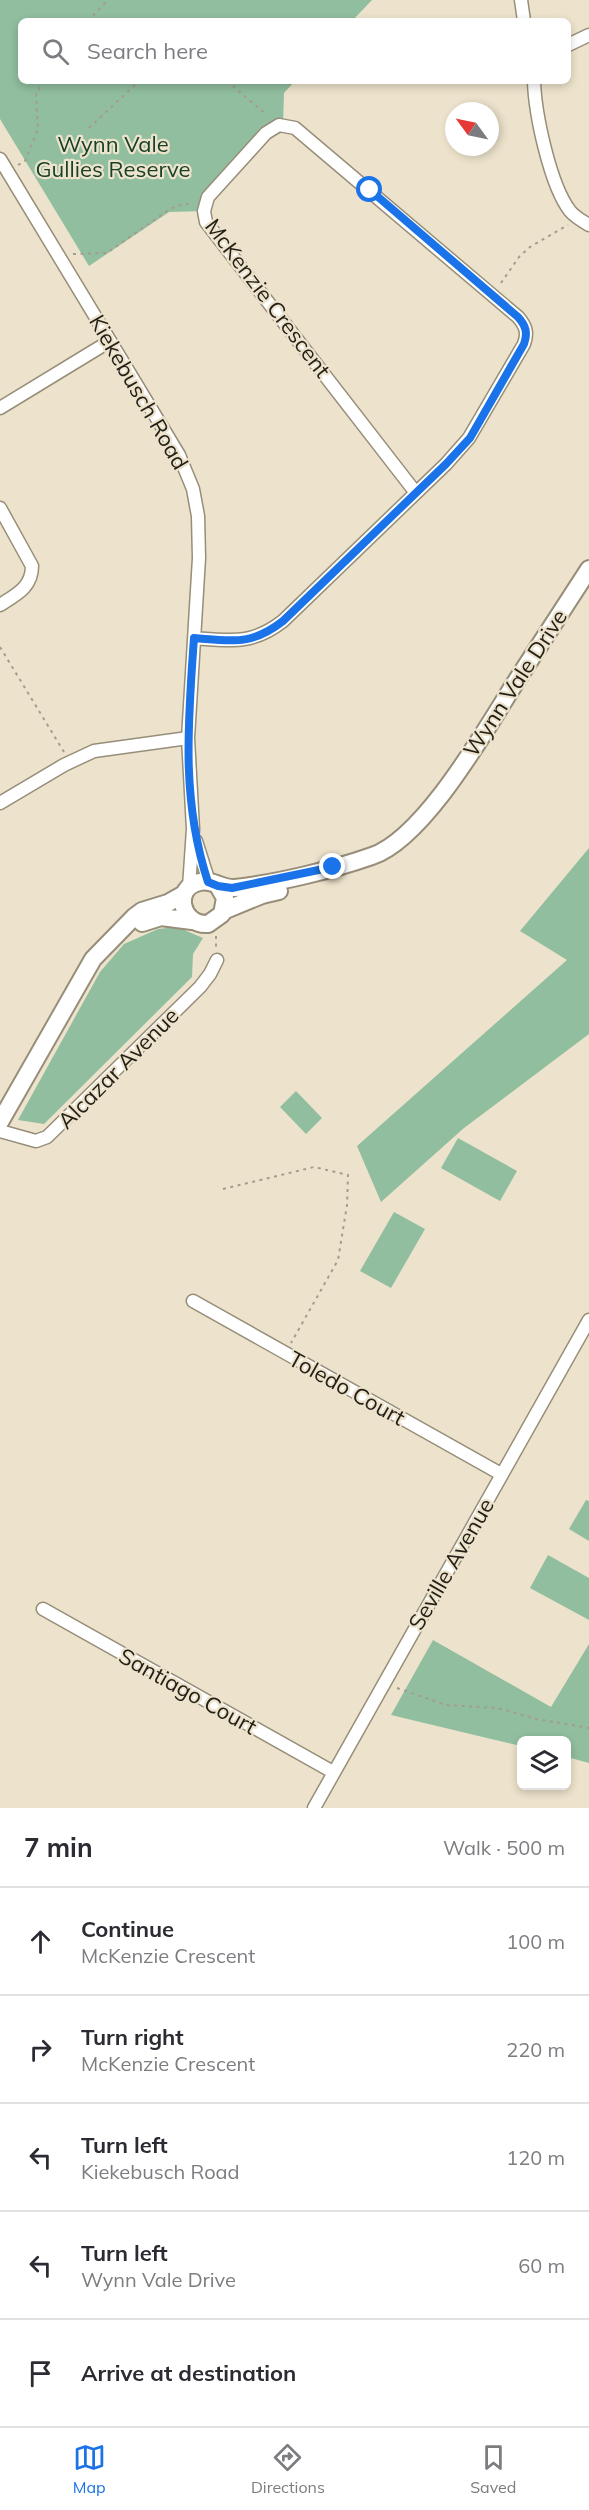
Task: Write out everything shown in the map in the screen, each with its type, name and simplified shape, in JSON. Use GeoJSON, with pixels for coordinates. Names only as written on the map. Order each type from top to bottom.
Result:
{"type":"FeatureCollection","features":[{"type":"Feature","properties":{"kind":"main road","name":"Wynn Vale Drive"},"geometry":{"type":"LineString","coordinates":[[219,916],[262,895],[367,870],[385,863],[404,851],[429,822],[441,796],[589,569]]}},
{"type":"Feature","properties":{"kind":"main road","name":"Wynn Vale Drive"},"geometry":{"type":"LineString","coordinates":[[213,884],[232,888],[260,884],[374,856],[396,845],[441,796]]}},
{"type":"Feature","properties":{"kind":"main road"},"geometry":{"type":"LineString","coordinates":[[0,1122],[88,966],[116,934],[142,911],[187,891],[199,882],[213,884],[225,898],[219,916],[203,924],[161,917],[116,934]]}},
{"type":"Feature","properties":{"kind":"main road"},"geometry":{"type":"LineString","coordinates":[[187,891],[183,907],[192,921]]}},
{"type":"Feature","properties":{"kind":"street"},"geometry":{"type":"LineString","coordinates":[[521,0],[524,18]]}},
{"type":"Feature","properties":{"kind":"street"},"geometry":{"type":"LineString","coordinates":[[571,44],[589,35]]}},
{"type":"Feature","properties":{"kind":"street"},"geometry":{"type":"LineString","coordinates":[[534,84],[546,153],[559,189],[570,210],[589,225]]}},
{"type":"Feature","properties":{"kind":"street"},"geometry":{"type":"LineString","coordinates":[[194,638],[243,640],[267,634],[283,621],[470,438],[524,344],[526,330],[518,317],[295,128],[279,125]]}},
{"type":"Feature","properties":{"kind":"street","name":"McKenzie Crescent"},"geometry":{"type":"LineString","coordinates":[[279,125],[271,129],[258,142],[208,197],[204,216],[416,493]]}},
{"type":"Feature","properties":{"kind":"street","name":"Kiekebusch Road"},"geometry":{"type":"LineString","coordinates":[[0,159],[179,455],[193,489],[198,516],[200,558],[188,738],[193,829],[187,891]]}},
{"type":"Feature","properties":{"kind":"street"},"geometry":{"type":"LineString","coordinates":[[0,408],[110,341]]}},
{"type":"Feature","properties":{"kind":"street"},"geometry":{"type":"LineString","coordinates":[[0,508],[33,566],[33,576],[29,584],[0,604]]}},
{"type":"Feature","properties":{"kind":"street"},"geometry":{"type":"LineString","coordinates":[[0,803],[70,762],[94,752],[188,738]]}},
{"type":"Feature","properties":{"kind":"street","name":"Kiekebusch Road"},"geometry":{"type":"LineString","coordinates":[[193,829],[213,884]]}},
{"type":"Feature","properties":{"kind":"street","name":"Alcazar Avenue"},"geometry":{"type":"LineString","coordinates":[[0,1131],[36,1141],[47,1137],[200,987],[217,960]]}},
{"type":"Feature","properties":{"kind":"street","name":"Toledo Court"},"geometry":{"type":"LineString","coordinates":[[193,1301],[501,1474]]}},
{"type":"Feature","properties":{"kind":"street","name":"Seville Avenue"},"geometry":{"type":"LineString","coordinates":[[314,1808],[589,1320]]}},
{"type":"Feature","properties":{"kind":"street","name":"Santiago Court"},"geometry":{"type":"LineString","coordinates":[[43,1610],[333,1772]]}},
{"type":"Feature","properties":{"kind":"path"},"geometry":{"type":"LineString","coordinates":[[91,18],[108,0]]}},
{"type":"Feature","properties":{"kind":"path"},"geometry":{"type":"LineString","coordinates":[[8,172],[25,161],[31,149],[38,129],[36,95],[42,84]]}},
{"type":"Feature","properties":{"kind":"path"},"geometry":{"type":"LineString","coordinates":[[89,128],[136,84]]}},
{"type":"Feature","properties":{"kind":"path"},"geometry":{"type":"LineString","coordinates":[[231,84],[279,125]]}},
{"type":"Feature","properties":{"kind":"path"},"geometry":{"type":"LineString","coordinates":[[58,254],[107,253],[170,209],[183,204],[205,206]]}},
{"type":"Feature","properties":{"kind":"path"},"geometry":{"type":"LineString","coordinates":[[501,283],[519,257],[572,222]]}},
{"type":"Feature","properties":{"kind":"path"},"geometry":{"type":"LineString","coordinates":[[0,647],[70,762]]}},
{"type":"Feature","properties":{"kind":"path"},"geometry":{"type":"LineString","coordinates":[[217,960],[219,916]]}},
{"type":"Feature","properties":{"kind":"path"},"geometry":{"type":"LineString","coordinates":[[223,1189],[314,1167],[348,1175],[338,1260],[286,1353]]}},
{"type":"Feature","properties":{"kind":"path"},"geometry":{"type":"LineString","coordinates":[[383,1683],[446,1705],[497,1708],[537,1719],[589,1728]]}},
{"type":"Feature","properties":{"kind":"green space","name":"Wynn Vale Gullies Reserve"},"geometry":{"type":"Polygon","coordinates":[[[0,0],[372,0],[355,18],[18,18],[18,84],[292,84],[284,93],[283,125],[279,125],[204,211],[169,212],[89,266],[0,119],[0,0]]]}},
{"type":"Feature","properties":{"kind":"green space"},"geometry":{"type":"Polygon","coordinates":[[[589,848],[589,1034],[464,1128],[381,1202],[357,1146],[567,960],[520,931],[589,848]]]}},
{"type":"Feature","properties":{"kind":"green space"},"geometry":{"type":"Polygon","coordinates":[[[177,927],[203,938],[193,954],[192,977],[44,1124],[18,1120],[100,972],[124,944],[158,929],[177,927]]]}},
{"type":"Feature","properties":{"kind":"green space"},"geometry":{"type":"Polygon","coordinates":[[[296,1091],[322,1118],[306,1134],[280,1107],[296,1091]]]}},
{"type":"Feature","properties":{"kind":"green space"},"geometry":{"type":"Polygon","coordinates":[[[458,1138],[517,1171],[500,1201],[441,1168],[458,1138]]]}},
{"type":"Feature","properties":{"kind":"green space"},"geometry":{"type":"Polygon","coordinates":[[[394,1212],[425,1229],[391,1288],[360,1271],[394,1212]]]}},
{"type":"Feature","properties":{"kind":"green space"},"geometry":{"type":"Polygon","coordinates":[[[586,1500],[589,1501],[589,1541],[569,1529],[586,1500]]]}},
{"type":"Feature","properties":{"kind":"green space"},"geometry":{"type":"Polygon","coordinates":[[[548,1555],[589,1578],[589,1620],[530,1588],[548,1555]]]}},
{"type":"Feature","properties":{"kind":"green space"},"geometry":{"type":"Polygon","coordinates":[[[433,1640],[551,1707],[589,1644],[589,1763],[571,1758],[571,1736],[517,1736],[517,1745],[391,1715],[433,1640]]]}},
{"type":"Feature","properties":{"kind":"route"},"geometry":{"type":"LineString","coordinates":[[333,867],[232,888],[208,882],[193,829],[187,752],[194,638],[243,640],[257,638],[267,634],[283,621],[470,438],[527,336],[524,323],[518,317],[370,190]]}}]}
